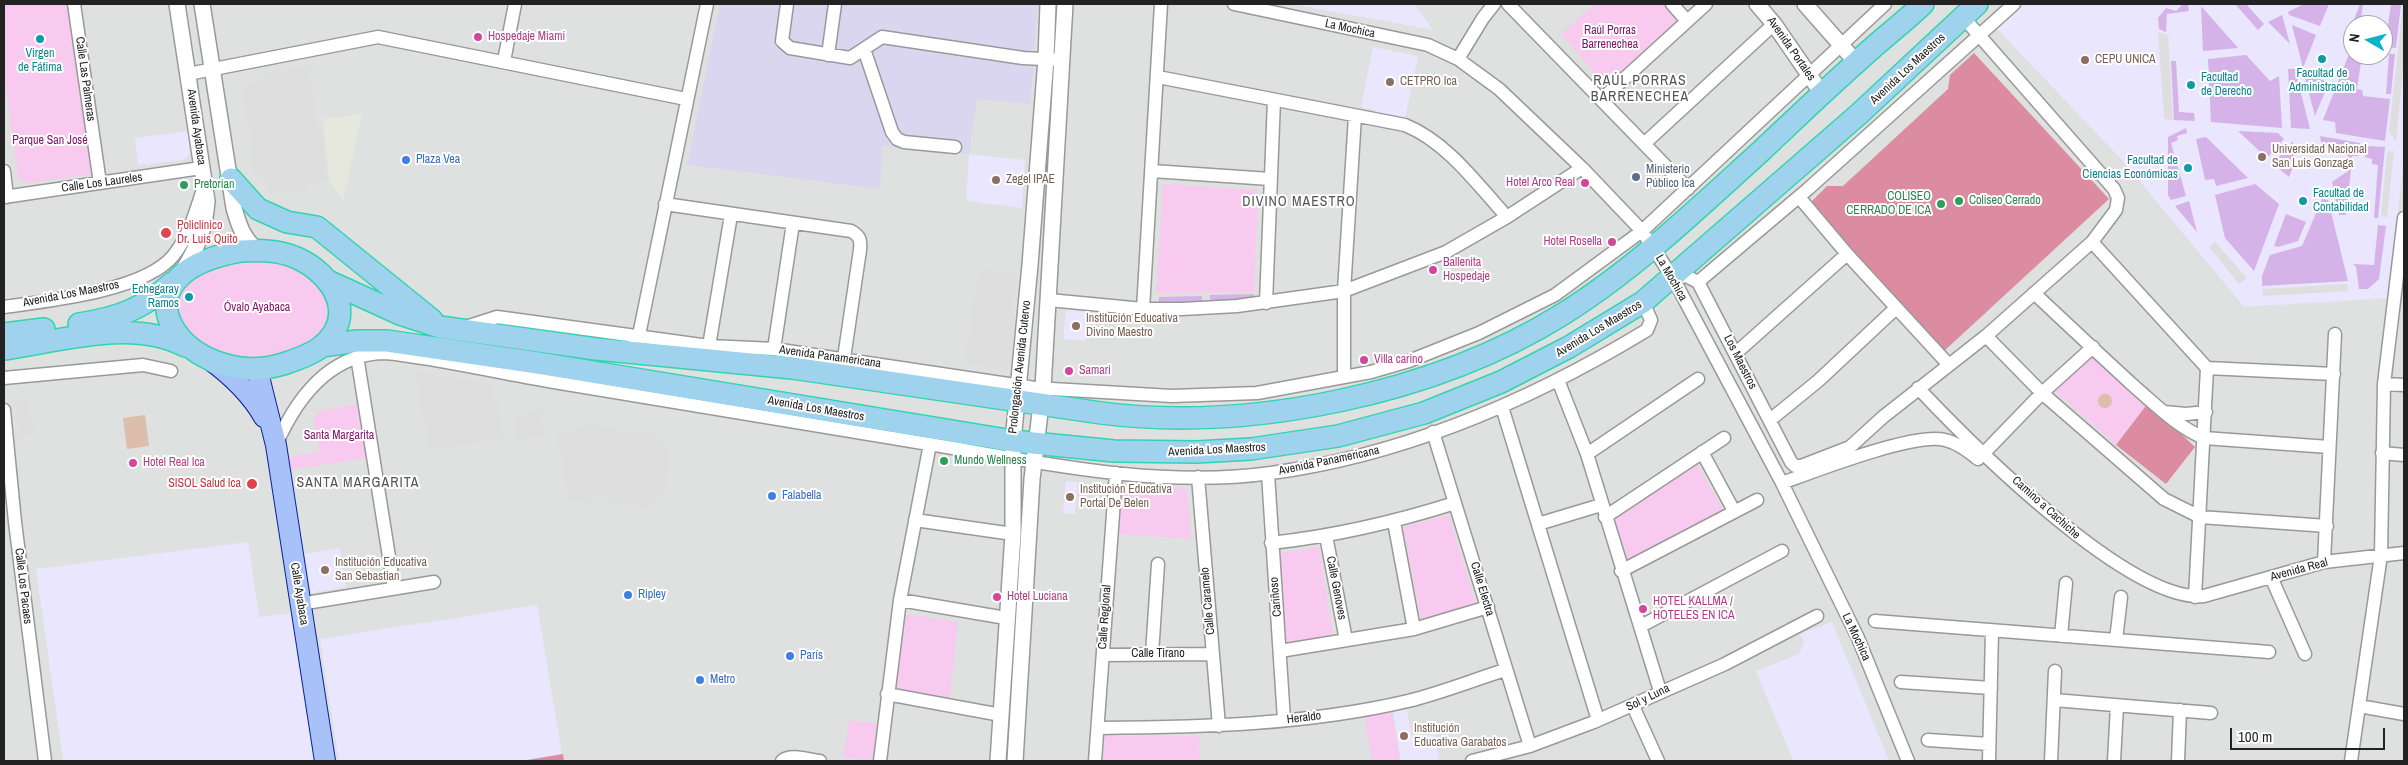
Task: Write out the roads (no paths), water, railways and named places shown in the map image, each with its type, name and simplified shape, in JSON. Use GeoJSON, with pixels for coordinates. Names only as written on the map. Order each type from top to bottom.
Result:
{"type":"FeatureCollection","features":[{"type":"Feature","properties":{"kind":"highway"},"geometry":{"type":"LineString","coordinates":[[330,282],[411,319],[458,330],[618,352],[792,368],[1043,397],[1133,417],[1186,418],[1256,414],[1314,406],[1380,390],[1438,372],[1510,343],[1563,314],[1617,276],[1647,239],[1823,95],[1856,62],[1923,4]]}},
{"type":"Feature","properties":{"kind":"highway","name":"Avenida Los Maestros"},"geometry":{"type":"LineString","coordinates":[[322,346],[357,341],[387,341],[447,356],[735,396],[1009,452],[1196,452],[1276,447],[1346,434],[1416,415],[1501,382],[1569,347],[1643,302],[1859,114],[1970,11]]}},
{"type":"Feature","properties":{"kind":"highway"},"geometry":{"type":"LineString","coordinates":[[231,179],[258,209],[288,222],[317,227],[426,316],[438,323],[458,330]]}},
{"type":"Feature","properties":{"kind":"highway"},"geometry":{"type":"LineString","coordinates":[[4,334],[94,322],[123,314],[152,300],[177,279],[210,258],[241,251],[257,250],[278,252],[296,258],[320,272],[330,282],[337,297],[339,314],[332,335],[322,346],[282,365],[258,369],[232,366],[202,355],[161,336],[126,332],[4,349]]}},
{"type":"Feature","properties":{"kind":"highway"},"geometry":{"type":"LineString","coordinates":[[177,279],[166,301],[170,324],[182,342],[202,355]]}},
{"type":"Feature","properties":{"kind":"highway"},"geometry":{"type":"LineString","coordinates":[[707,407],[735,396]]}},
{"type":"Feature","properties":{"kind":"main road","name":"Calle Ayabaca"},"geometry":{"type":"LineString","coordinates":[[202,355],[223,369],[255,402],[273,436]]}},
{"type":"Feature","properties":{"kind":"main road","name":"Calle Ayabaca"},"geometry":{"type":"LineString","coordinates":[[258,369],[273,436],[325,761]]}},
{"type":"Feature","properties":{"kind":"street","name":"Calle Las Palmeras"},"geometry":{"type":"LineString","coordinates":[[74,4],[100,184]]}},
{"type":"Feature","properties":{"kind":"street","name":"Avenida Ayabaca"},"geometry":{"type":"LineString","coordinates":[[177,4],[207,201],[204,228],[194,254],[177,279]]}},
{"type":"Feature","properties":{"kind":"street","name":"Avenida Ayabaca"},"geometry":{"type":"LineString","coordinates":[[202,4],[231,179],[234,208],[246,241],[257,250]]}},
{"type":"Feature","properties":{"kind":"street"},"geometry":{"type":"LineString","coordinates":[[504,61],[515,4]]}},
{"type":"Feature","properties":{"kind":"street"},"geometry":{"type":"LineString","coordinates":[[618,352],[639,335],[686,99],[708,4]]}},
{"type":"Feature","properties":{"kind":"street"},"geometry":{"type":"LineString","coordinates":[[787,4],[782,29],[782,41],[790,48],[850,58],[882,37],[1054,60]]}},
{"type":"Feature","properties":{"kind":"street"},"geometry":{"type":"LineString","coordinates":[[828,55],[836,4]]}},
{"type":"Feature","properties":{"kind":"street","name":"Prolongación Avenida Cutervo"},"geometry":{"type":"LineString","coordinates":[[1015,761],[1036,452],[1043,397],[1049,293],[1054,60],[1048,4]]}},
{"type":"Feature","properties":{"kind":"street","name":"Prolongación Avenida Cutervo"},"geometry":{"type":"LineString","coordinates":[[998,761],[1013,534],[1009,452],[1018,394],[1054,60],[1065,4]]}},
{"type":"Feature","properties":{"kind":"street"},"geometry":{"type":"LineString","coordinates":[[1143,310],[1161,4]]}},
{"type":"Feature","properties":{"kind":"street","name":"La Mochica"},"geometry":{"type":"LineString","coordinates":[[1234,4],[1428,45],[1458,59],[1499,89],[1582,168],[1647,239],[1672,278],[1782,483],[1858,638],[1908,761]]}},
{"type":"Feature","properties":{"kind":"street"},"geometry":{"type":"LineString","coordinates":[[1458,59],[1483,18],[1494,4]]}},
{"type":"Feature","properties":{"kind":"street"},"geometry":{"type":"LineString","coordinates":[[1508,4],[1688,189]]}},
{"type":"Feature","properties":{"kind":"street"},"geometry":{"type":"LineString","coordinates":[[1672,4],[1687,21]]}},
{"type":"Feature","properties":{"kind":"street"},"geometry":{"type":"LineString","coordinates":[[1602,99],[1706,4]]}},
{"type":"Feature","properties":{"kind":"street","name":"Avenida Portales"},"geometry":{"type":"LineString","coordinates":[[1757,4],[1774,24],[1823,95]]}},
{"type":"Feature","properties":{"kind":"street"},"geometry":{"type":"LineString","coordinates":[[1805,4],[1856,62]]}},
{"type":"Feature","properties":{"kind":"street"},"geometry":{"type":"LineString","coordinates":[[1043,397],[1203,396],[1257,393],[1344,377],[1409,361],[1521,314],[1556,295],[1647,239],[1688,189],[1885,4]]}},
{"type":"Feature","properties":{"kind":"street"},"geometry":{"type":"LineString","coordinates":[[1672,278],[1686,276],[1698,282],[1799,197],[2014,4]]}},
{"type":"Feature","properties":{"kind":"street"},"geometry":{"type":"LineString","coordinates":[[1852,453],[1918,388],[1986,336],[2092,242],[2116,210],[2118,198],[2114,189],[1979,36],[1970,11]]}},
{"type":"Feature","properties":{"kind":"street"},"geometry":{"type":"LineString","coordinates":[[1645,143],[1774,24]]}},
{"type":"Feature","properties":{"kind":"street"},"geometry":{"type":"LineString","coordinates":[[188,74],[378,37],[686,99]]}},
{"type":"Feature","properties":{"kind":"street"},"geometry":{"type":"LineString","coordinates":[[864,48],[892,132],[897,139],[904,142],[955,147]]}},
{"type":"Feature","properties":{"kind":"street"},"geometry":{"type":"LineString","coordinates":[[1158,77],[1405,125],[1424,134],[1442,148],[1507,217]]}},
{"type":"Feature","properties":{"kind":"street"},"geometry":{"type":"LineString","coordinates":[[1266,303],[1274,100]]}},
{"type":"Feature","properties":{"kind":"street"},"geometry":{"type":"LineString","coordinates":[[1344,377],[1344,291],[1355,116]]}},
{"type":"Feature","properties":{"kind":"street","name":"Calle Los Laureles"},"geometry":{"type":"LineString","coordinates":[[6,197],[201,168]]}},
{"type":"Feature","properties":{"kind":"street"},"geometry":{"type":"LineString","coordinates":[[1028,289],[1033,280],[1038,280],[1049,293],[1143,310],[1236,306],[1344,291],[1446,252],[1507,217],[1582,168]]}},
{"type":"Feature","properties":{"kind":"street"},"geometry":{"type":"LineString","coordinates":[[4,171],[6,197]]}},
{"type":"Feature","properties":{"kind":"street"},"geometry":{"type":"LineString","coordinates":[[1152,171],[1270,179]]}},
{"type":"Feature","properties":{"kind":"street","name":"Avenida Los Maestros"},"geometry":{"type":"LineString","coordinates":[[4,307],[121,285],[161,266],[172,256],[189,230],[204,186]]}},
{"type":"Feature","properties":{"kind":"street"},"geometry":{"type":"LineString","coordinates":[[1799,197],[1847,254],[1949,365]]}},
{"type":"Feature","properties":{"kind":"street"},"geometry":{"type":"LineString","coordinates":[[665,204],[851,231],[861,240],[844,358]]}},
{"type":"Feature","properties":{"kind":"street"},"geometry":{"type":"LineString","coordinates":[[709,346],[731,215]]}},
{"type":"Feature","properties":{"kind":"street"},"geometry":{"type":"LineString","coordinates":[[2351,761],[2381,555],[2384,384],[2399,305],[2404,218]]}},
{"type":"Feature","properties":{"kind":"street"},"geometry":{"type":"LineString","coordinates":[[774,348],[793,223]]}},
{"type":"Feature","properties":{"kind":"street"},"geometry":{"type":"LineString","coordinates":[[2092,242],[2207,368],[2195,597]]}},
{"type":"Feature","properties":{"kind":"street"},"geometry":{"type":"LineString","coordinates":[[1736,353],[1847,254]]}},
{"type":"Feature","properties":{"kind":"street","name":"Los Maestros"},"geometry":{"type":"LineString","coordinates":[[1698,282],[1736,353],[1790,462],[1795,466],[1852,453]]}},
{"type":"Feature","properties":{"kind":"street"},"geometry":{"type":"LineString","coordinates":[[2034,293],[2164,412],[2190,432],[2204,438],[2329,447]]}},
{"type":"Feature","properties":{"kind":"street","name":"Avenida Panamericana"},"geometry":{"type":"LineString","coordinates":[[1036,452],[1116,473],[1198,477],[1268,474],[1351,459],[1502,407],[1589,365],[1647,330],[1651,320],[1643,302]]}},
{"type":"Feature","properties":{"kind":"street"},"geometry":{"type":"LineString","coordinates":[[1770,420],[1818,381],[1896,308]]}},
{"type":"Feature","properties":{"kind":"street","name":"Avenida Panamericana"},"geometry":{"type":"LineString","coordinates":[[458,330],[497,317],[709,346],[774,348],[844,358],[1018,394]]}},
{"type":"Feature","properties":{"kind":"street"},"geometry":{"type":"LineString","coordinates":[[2324,562],[2335,334]]}},
{"type":"Feature","properties":{"kind":"street"},"geometry":{"type":"LineString","coordinates":[[1986,336],[2042,393],[2154,492],[2200,517],[2327,526]]}},
{"type":"Feature","properties":{"kind":"street"},"geometry":{"type":"LineString","coordinates":[[1984,453],[2042,393],[2093,347]]}},
{"type":"Feature","properties":{"kind":"street"},"geometry":{"type":"LineString","coordinates":[[273,436],[290,416],[307,390],[325,374],[357,356],[386,353],[447,356],[486,371],[930,444],[1009,452]]}},
{"type":"Feature","properties":{"kind":"street"},"geometry":{"type":"LineString","coordinates":[[357,356],[394,588]]}},
{"type":"Feature","properties":{"kind":"street"},"geometry":{"type":"LineString","coordinates":[[4,378],[143,365],[171,371]]}},
{"type":"Feature","properties":{"kind":"street"},"geometry":{"type":"LineString","coordinates":[[2207,368],[2334,374]]}},
{"type":"Feature","properties":{"kind":"street"},"geometry":{"type":"LineString","coordinates":[[1587,454],[1698,379]]}},
{"type":"Feature","properties":{"kind":"street"},"geometry":{"type":"LineString","coordinates":[[1558,380],[1587,454],[1621,571],[1660,691]]}},
{"type":"Feature","properties":{"kind":"street"},"geometry":{"type":"LineString","coordinates":[[2384,384],[2404,385]]}},
{"type":"Feature","properties":{"kind":"street","name":"Camino a Cachiche"},"geometry":{"type":"LineString","coordinates":[[1918,388],[1959,431],[2079,538],[2114,562],[2174,592],[2195,597]]}},
{"type":"Feature","properties":{"kind":"street"},"geometry":{"type":"LineString","coordinates":[[1502,407],[1598,720]]}},
{"type":"Feature","properties":{"kind":"street","name":"Calle Los Pacaes"},"geometry":{"type":"LineString","coordinates":[[4,410],[8,492],[45,761]]}},
{"type":"Feature","properties":{"kind":"street"},"geometry":{"type":"LineString","coordinates":[[2164,412],[2186,414],[2206,412]]}},
{"type":"Feature","properties":{"kind":"street","name":"Calle Electra"},"geometry":{"type":"LineString","coordinates":[[1433,432],[1530,746]]}},
{"type":"Feature","properties":{"kind":"street"},"geometry":{"type":"LineString","coordinates":[[1538,524],[1603,511],[1724,438]]}},
{"type":"Feature","properties":{"kind":"street"},"geometry":{"type":"LineString","coordinates":[[1782,483],[1852,453],[1924,438],[1945,440],[1964,447],[2012,490],[2018,493],[2030,494]]}},
{"type":"Feature","properties":{"kind":"street"},"geometry":{"type":"LineString","coordinates":[[880,761],[900,600],[930,444]]}},
{"type":"Feature","properties":{"kind":"street"},"geometry":{"type":"LineString","coordinates":[[1702,452],[1734,511]]}},
{"type":"Feature","properties":{"kind":"street"},"geometry":{"type":"LineString","coordinates":[[2382,453],[2404,455]]}},
{"type":"Feature","properties":{"kind":"street","name":"Calle Regional"},"geometry":{"type":"LineString","coordinates":[[1094,761],[1116,473]]}},
{"type":"Feature","properties":{"kind":"street","name":"Cariñoso"},"geometry":{"type":"LineString","coordinates":[[1268,474],[1284,720]]}},
{"type":"Feature","properties":{"kind":"street","name":"Calle Caramelo"},"geometry":{"type":"LineString","coordinates":[[1198,477],[1219,726]]}},
{"type":"Feature","properties":{"kind":"street"},"geometry":{"type":"LineString","coordinates":[[1621,571],[1757,500]]}},
{"type":"Feature","properties":{"kind":"street"},"geometry":{"type":"LineString","coordinates":[[1271,543],[1326,536],[1394,522],[1455,503]]}},
{"type":"Feature","properties":{"kind":"street"},"geometry":{"type":"LineString","coordinates":[[915,520],[1013,534]]}},
{"type":"Feature","properties":{"kind":"street"},"geometry":{"type":"LineString","coordinates":[[1394,522],[1414,629]]}},
{"type":"Feature","properties":{"kind":"street","name":"Calle Genoves"},"geometry":{"type":"LineString","coordinates":[[1326,536],[1346,640]]}},
{"type":"Feature","properties":{"kind":"street"},"geometry":{"type":"LineString","coordinates":[[1640,626],[1782,551]]}},
{"type":"Feature","properties":{"kind":"street","name":"Avenida Real"},"geometry":{"type":"LineString","coordinates":[[2195,597],[2324,562],[2404,553]]}},
{"type":"Feature","properties":{"kind":"street"},"geometry":{"type":"LineString","coordinates":[[1152,654],[1158,564]]}},
{"type":"Feature","properties":{"kind":"street"},"geometry":{"type":"LineString","coordinates":[[2271,577],[2305,654]]}},
{"type":"Feature","properties":{"kind":"street"},"geometry":{"type":"LineString","coordinates":[[300,604],[434,582]]}},
{"type":"Feature","properties":{"kind":"street"},"geometry":{"type":"LineString","coordinates":[[2061,636],[2066,583]]}},
{"type":"Feature","properties":{"kind":"street"},"geometry":{"type":"LineString","coordinates":[[2116,640],[2121,597]]}},
{"type":"Feature","properties":{"kind":"street"},"geometry":{"type":"LineString","coordinates":[[900,600],[1006,618]]}},
{"type":"Feature","properties":{"kind":"street"},"geometry":{"type":"LineString","coordinates":[[1280,651],[1414,629],[1488,608]]}},
{"type":"Feature","properties":{"kind":"street","name":"Sol y Luna"},"geometry":{"type":"LineString","coordinates":[[1478,761],[1530,746],[1633,706],[1660,691],[1725,664],[1817,616]]}},
{"type":"Feature","properties":{"kind":"street"},"geometry":{"type":"LineString","coordinates":[[1875,621],[2269,652]]}},
{"type":"Feature","properties":{"kind":"street"},"geometry":{"type":"LineString","coordinates":[[1989,761],[1992,631]]}},
{"type":"Feature","properties":{"kind":"street","name":"Calle Tirano"},"geometry":{"type":"LineString","coordinates":[[1103,655],[1213,654]]}},
{"type":"Feature","properties":{"kind":"street","name":"Heraldo"},"geometry":{"type":"LineString","coordinates":[[1098,728],[1219,726],[1284,720],[1409,701],[1506,670]]}},
{"type":"Feature","properties":{"kind":"street"},"geometry":{"type":"LineString","coordinates":[[2051,761],[2055,671]]}},
{"type":"Feature","properties":{"kind":"street"},"geometry":{"type":"LineString","coordinates":[[1901,682],[1991,688]]}},
{"type":"Feature","properties":{"kind":"street"},"geometry":{"type":"LineString","coordinates":[[887,694],[1001,715]]}},
{"type":"Feature","properties":{"kind":"street"},"geometry":{"type":"LineString","coordinates":[[2054,700],[2211,713]]}},
{"type":"Feature","properties":{"kind":"street"},"geometry":{"type":"LineString","coordinates":[[1633,706],[1658,761]]}},
{"type":"Feature","properties":{"kind":"street"},"geometry":{"type":"LineString","coordinates":[[2114,761],[2117,706]]}},
{"type":"Feature","properties":{"kind":"street"},"geometry":{"type":"LineString","coordinates":[[2359,706],[2404,714]]}},
{"type":"Feature","properties":{"kind":"street"},"geometry":{"type":"LineString","coordinates":[[2178,761],[2180,710]]}},
{"type":"Feature","properties":{"kind":"street"},"geometry":{"type":"LineString","coordinates":[[1928,740],[1990,744]]}},
{"type":"Feature","properties":{"kind":"street"},"geometry":{"type":"LineString","coordinates":[[782,761],[785,758],[820,761]]}},
{"type":"Feature","properties":{"kind":"place","name":"Hospedaje Miami"},"geometry":{"type":"Point","coordinates":[478,37]}},
{"type":"Feature","properties":{"kind":"place","name":"Virgen de Fátima"},"geometry":{"type":"Point","coordinates":[40,39]}},
{"type":"Feature","properties":{"kind":"place","name":"Facultad de Administración"},"geometry":{"type":"Point","coordinates":[2322,59]}},
{"type":"Feature","properties":{"kind":"place","name":"CEPU UNICA"},"geometry":{"type":"Point","coordinates":[2085,60]}},
{"type":"Feature","properties":{"kind":"place","name":"CETPRO Ica"},"geometry":{"type":"Point","coordinates":[1390,82]}},
{"type":"Feature","properties":{"kind":"place","name":"Facultad de Derecho"},"geometry":{"type":"Point","coordinates":[2191,85]}},
{"type":"Feature","properties":{"kind":"place","name":"Universidad Nacional San Luis Gonzaga"},"geometry":{"type":"Point","coordinates":[2262,157]}},
{"type":"Feature","properties":{"kind":"place","name":"Plaza Vea"},"geometry":{"type":"Point","coordinates":[406,160]}},
{"type":"Feature","properties":{"kind":"place","name":"Facultad de Ciencias Económicas"},"geometry":{"type":"Point","coordinates":[2188,168]}},
{"type":"Feature","properties":{"kind":"place","name":"Ministerio Público Ica"},"geometry":{"type":"Point","coordinates":[1636,177]}},
{"type":"Feature","properties":{"kind":"place","name":"Zegel IPAE"},"geometry":{"type":"Point","coordinates":[996,180]}},
{"type":"Feature","properties":{"kind":"place","name":"Hotel Arco Real"},"geometry":{"type":"Point","coordinates":[1585,183]}},
{"type":"Feature","properties":{"kind":"place","name":"Pretorian"},"geometry":{"type":"Point","coordinates":[184,185]}},
{"type":"Feature","properties":{"kind":"place","name":"Coliseo Cerrado"},"geometry":{"type":"Point","coordinates":[1959,201]}},
{"type":"Feature","properties":{"kind":"place","name":"Facultad de Contabilidad"},"geometry":{"type":"Point","coordinates":[2303,201]}},
{"type":"Feature","properties":{"kind":"place","name":"COLISEO CERRADO DE ICA"},"geometry":{"type":"Point","coordinates":[1941,204]}},
{"type":"Feature","properties":{"kind":"place","name":"Policlínico Dr. Luis Quito"},"geometry":{"type":"Point","coordinates":[166,233]}},
{"type":"Feature","properties":{"kind":"place","name":"Hotel Rosella"},"geometry":{"type":"Point","coordinates":[1612,242]}},
{"type":"Feature","properties":{"kind":"place","name":"Ballenita Hospedaje"},"geometry":{"type":"Point","coordinates":[1433,270]}},
{"type":"Feature","properties":{"kind":"place","name":"Echegaray Ramos"},"geometry":{"type":"Point","coordinates":[189,297]}},
{"type":"Feature","properties":{"kind":"place","name":"Institución Educativa Divino Maestro"},"geometry":{"type":"Point","coordinates":[1076,326]}},
{"type":"Feature","properties":{"kind":"place","name":"Villa carino"},"geometry":{"type":"Point","coordinates":[1364,360]}},
{"type":"Feature","properties":{"kind":"place","name":"Samari"},"geometry":{"type":"Point","coordinates":[1069,371]}},
{"type":"Feature","properties":{"kind":"place","name":"Mundo Wellness"},"geometry":{"type":"Point","coordinates":[944,461]}},
{"type":"Feature","properties":{"kind":"place","name":"Hotel Real Ica"},"geometry":{"type":"Point","coordinates":[133,463]}},
{"type":"Feature","properties":{"kind":"place","name":"SISOL Salud Ica"},"geometry":{"type":"Point","coordinates":[252,484]}},
{"type":"Feature","properties":{"kind":"place","name":"Falabella"},"geometry":{"type":"Point","coordinates":[772,496]}},
{"type":"Feature","properties":{"kind":"place","name":"Institución Educativa Portal De Belen"},"geometry":{"type":"Point","coordinates":[1070,497]}},
{"type":"Feature","properties":{"kind":"place","name":"Institución Educativa San Sebastian"},"geometry":{"type":"Point","coordinates":[325,570]}},
{"type":"Feature","properties":{"kind":"place","name":"Ripley"},"geometry":{"type":"Point","coordinates":[628,595]}},
{"type":"Feature","properties":{"kind":"place","name":"Hotel Luciana"},"geometry":{"type":"Point","coordinates":[997,597]}},
{"type":"Feature","properties":{"kind":"place","name":"HOTEL KALLMA / HOTELES EN ICA"},"geometry":{"type":"Point","coordinates":[1643,609]}},
{"type":"Feature","properties":{"kind":"place","name":"París"},"geometry":{"type":"Point","coordinates":[790,656]}},
{"type":"Feature","properties":{"kind":"place","name":"Metro"},"geometry":{"type":"Point","coordinates":[700,680]}},
{"type":"Feature","properties":{"kind":"place","name":"Institución Educativa Garabatos"},"geometry":{"type":"Point","coordinates":[1404,736]}},
{"type":"Feature","properties":{"kind":"district","name":"RAÚL PORRAS BARRENECHEA"},"geometry":{"type":"Point","coordinates":[1640,89]}},
{"type":"Feature","properties":{"kind":"district","name":"DIVINO MAESTRO"},"geometry":{"type":"Point","coordinates":[1299,202]}},
{"type":"Feature","properties":{"kind":"district","name":"SANTA MARGARITA"},"geometry":{"type":"Point","coordinates":[358,483]}},
{"type":"Feature","properties":{"kind":"park label","name":"Raúl Porras Barrenechea"},"geometry":{"type":"Point","coordinates":[1610,38]}},
{"type":"Feature","properties":{"kind":"park label","name":"Parque San José"},"geometry":{"type":"Point","coordinates":[50,141]}},
{"type":"Feature","properties":{"kind":"park label","name":"Óvalo Ayabaca"},"geometry":{"type":"Point","coordinates":[257,308]}},
{"type":"Feature","properties":{"kind":"park label","name":"Santa Margarita"},"geometry":{"type":"Point","coordinates":[339,436]}}]}
